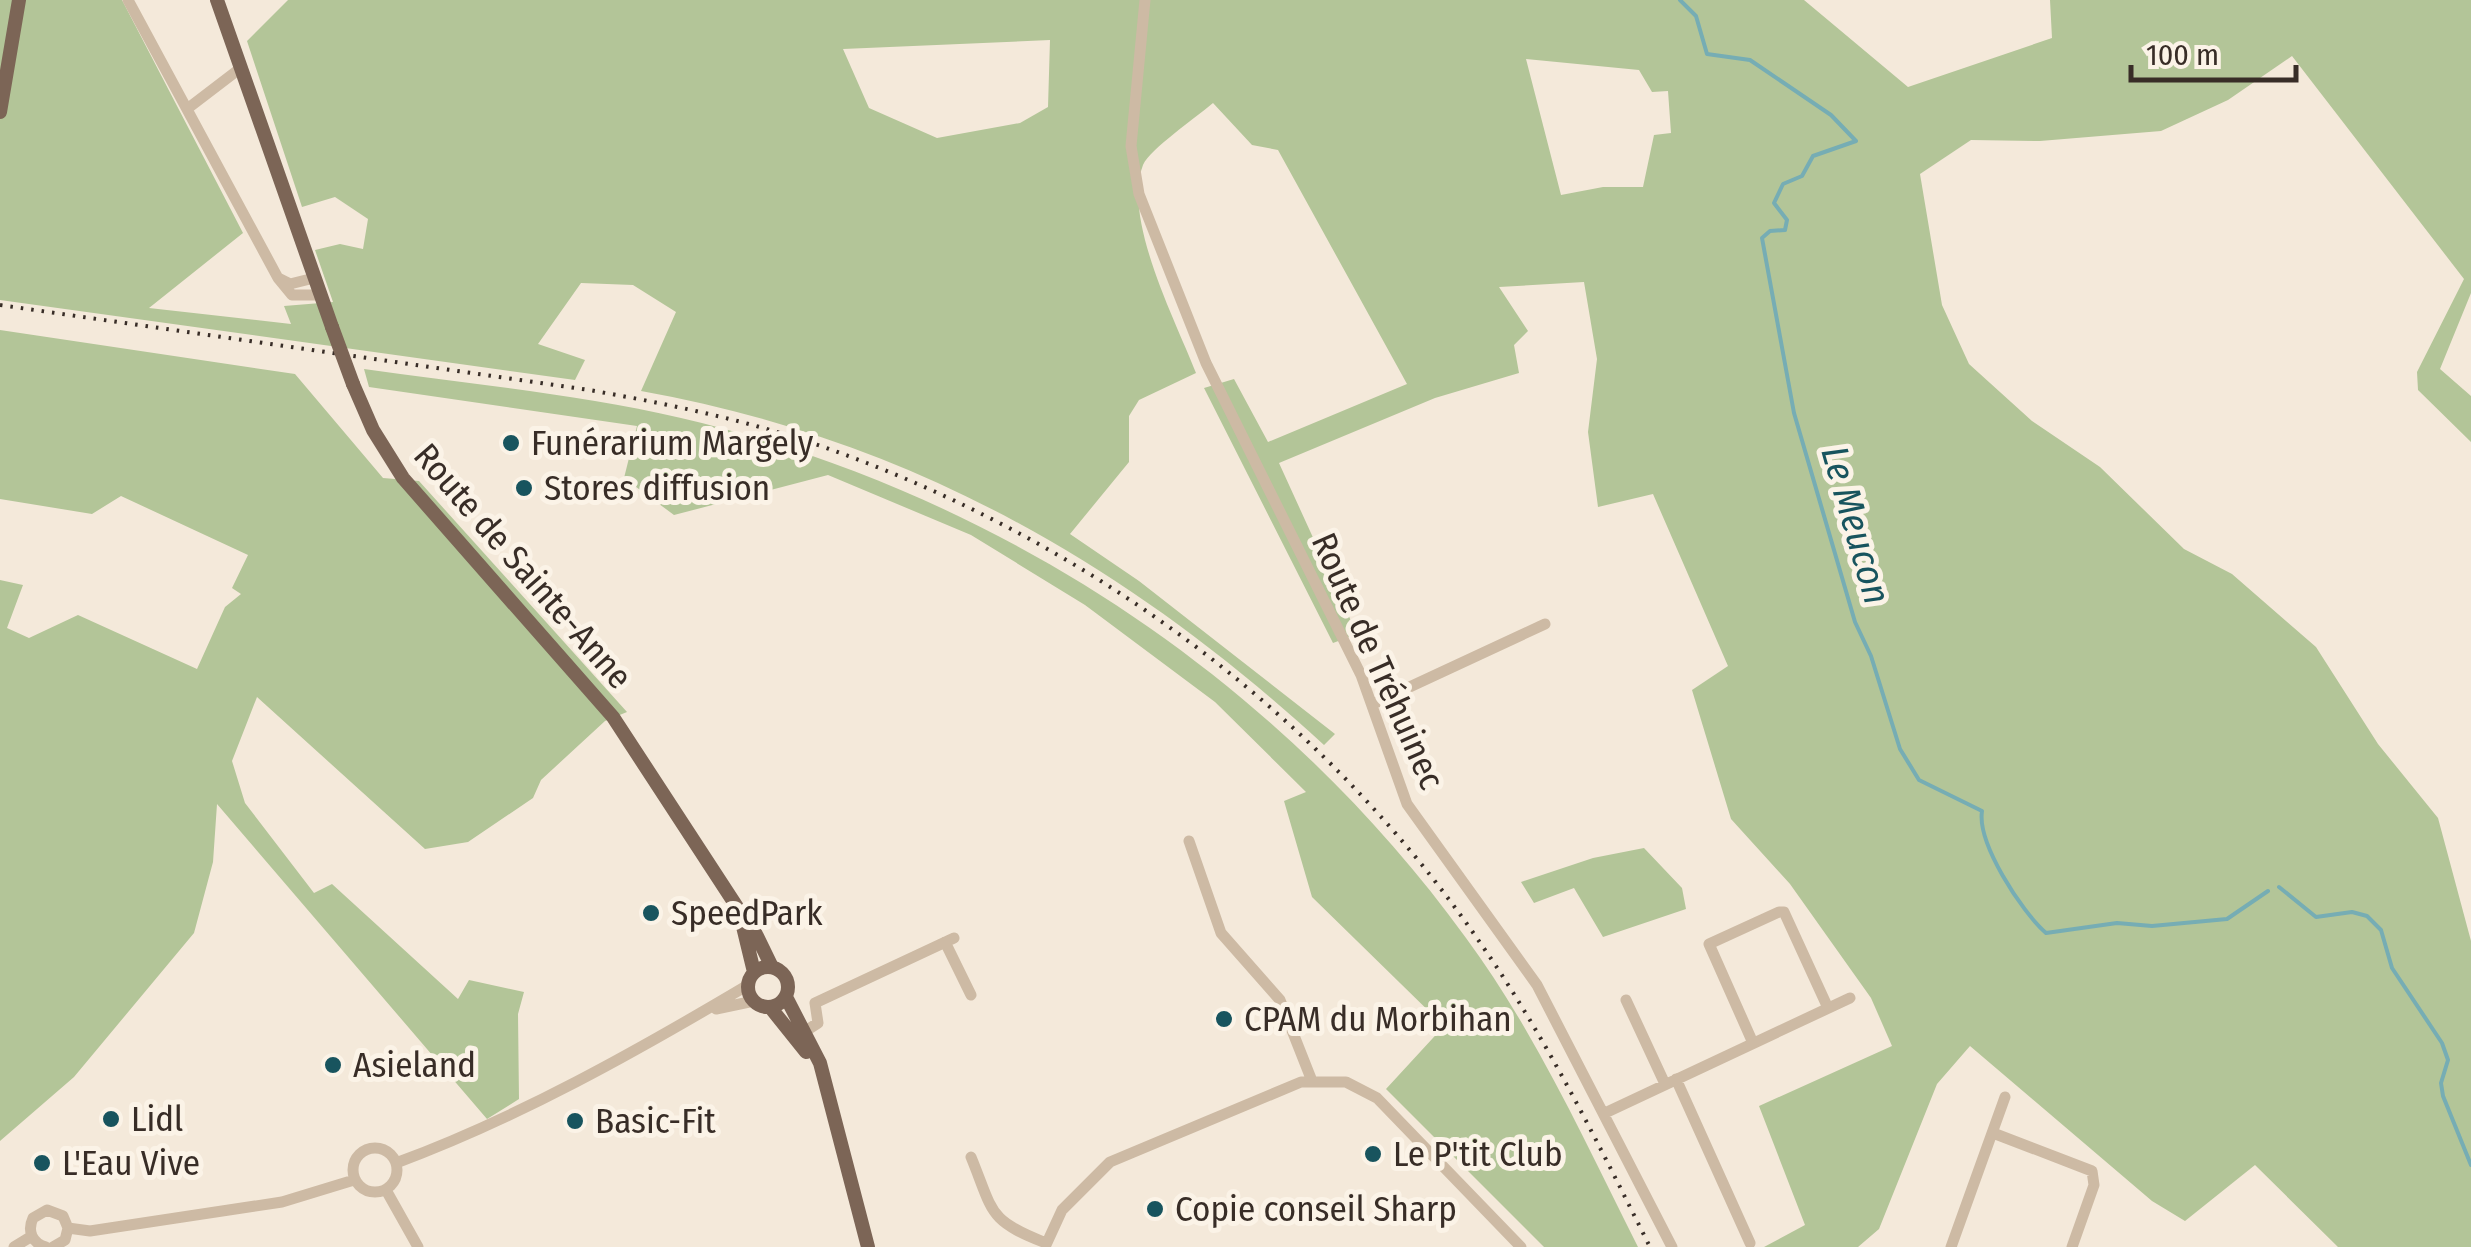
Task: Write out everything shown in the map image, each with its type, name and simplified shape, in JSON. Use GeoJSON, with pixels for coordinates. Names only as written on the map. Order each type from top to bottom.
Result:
{"type":"FeatureCollection","features":[{"type":"Feature","properties":{"kind":"main road"},"geometry":{"type":"LineString","coordinates":[[0,112],[20,0]]}},
{"type":"Feature","properties":{"kind":"main road","name":"Route de Sainte-Anne"},"geometry":{"type":"LineString","coordinates":[[216,0],[332,328],[373,430],[403,478],[582,676],[741,900],[772,966]]}},
{"type":"Feature","properties":{"kind":"main road","name":"Route de Sainte-Anne"},"geometry":{"type":"LineString","coordinates":[[717,870],[739,910],[751,978]]}},
{"type":"Feature","properties":{"kind":"main road"},"geometry":{"type":"LineString","coordinates":[[825,1082],[786,1022],[770,1007],[754,1001],[751,978],[772,966],[787,978],[786,997],[825,1082],[868,1247]]}},
{"type":"Feature","properties":{"kind":"main road"},"geometry":{"type":"LineString","coordinates":[[770,1007],[786,997]]}},
{"type":"Feature","properties":{"kind":"street"},"geometry":{"type":"LineString","coordinates":[[128,0],[278,278],[292,296],[320,295]]}},
{"type":"Feature","properties":{"kind":"street","name":"Route de Tréhuinec"},"geometry":{"type":"LineString","coordinates":[[1145,0],[1131,146],[1139,194],[1206,362],[1276,494],[1373,704],[1408,804],[1537,985],[1672,1247]]}},
{"type":"Feature","properties":{"kind":"street"},"geometry":{"type":"LineString","coordinates":[[187,109],[238,70]]}},
{"type":"Feature","properties":{"kind":"street"},"geometry":{"type":"LineString","coordinates":[[278,278],[290,284],[314,278]]}},
{"type":"Feature","properties":{"kind":"street"},"geometry":{"type":"LineString","coordinates":[[1373,704],[1545,624]]}},
{"type":"Feature","properties":{"kind":"street"},"geometry":{"type":"LineString","coordinates":[[1189,841],[1221,934],[1280,1000],[1312,1081]]}},
{"type":"Feature","properties":{"kind":"street"},"geometry":{"type":"LineString","coordinates":[[1753,1042],[1709,944],[1779,912],[1784,912],[1828,1008]]}},
{"type":"Feature","properties":{"kind":"street"},"geometry":{"type":"LineString","coordinates":[[804,1032],[818,1023],[815,1003],[950,940],[970,994]]}},
{"type":"Feature","properties":{"kind":"street"},"geometry":{"type":"LineString","coordinates":[[396,1163],[445,1145],[702,1012],[751,978]]}},
{"type":"Feature","properties":{"kind":"street"},"geometry":{"type":"LineString","coordinates":[[1605,1112],[1850,998]]}},
{"type":"Feature","properties":{"kind":"street"},"geometry":{"type":"LineString","coordinates":[[1626,1000],[1750,1243]]}},
{"type":"Feature","properties":{"kind":"street"},"geometry":{"type":"LineString","coordinates":[[702,1012],[754,1001]]}},
{"type":"Feature","properties":{"kind":"street"},"geometry":{"type":"LineString","coordinates":[[971,1157],[999,1220],[1008,1229],[1045,1245],[1076,1194],[1110,1162],[1301,1082],[1346,1082],[1378,1098],[1521,1247]]}},
{"type":"Feature","properties":{"kind":"street"},"geometry":{"type":"LineString","coordinates":[[1951,1247],[2005,1097]]}},
{"type":"Feature","properties":{"kind":"street"},"geometry":{"type":"LineString","coordinates":[[1993,1134],[2092,1171],[2094,1184],[2072,1247]]}},
{"type":"Feature","properties":{"kind":"street"},"geometry":{"type":"LineString","coordinates":[[366,1148],[385,1149],[396,1163],[396,1178],[386,1190],[368,1192],[354,1180],[354,1162],[366,1148]]}},
{"type":"Feature","properties":{"kind":"street"},"geometry":{"type":"LineString","coordinates":[[68,1228],[90,1231],[282,1202],[354,1180]]}},
{"type":"Feature","properties":{"kind":"street"},"geometry":{"type":"LineString","coordinates":[[386,1190],[418,1247]]}},
{"type":"Feature","properties":{"kind":"street"},"geometry":{"type":"LineString","coordinates":[[47,1210],[64,1216],[68,1228],[64,1240],[49,1247],[32,1236],[33,1218],[47,1210]]}},
{"type":"Feature","properties":{"kind":"street"},"geometry":{"type":"LineString","coordinates":[[14,1247],[32,1236]]}},
{"type":"Feature","properties":{"kind":"green space"},"geometry":{"type":"Polygon","coordinates":[[[0,0],[122,0],[243,233],[149,308],[291,324],[284,306],[333,302],[315,250],[340,244],[363,249],[368,219],[335,197],[302,207],[247,41],[288,0],[1804,0],[1908,87],[2052,38],[2050,0],[2471,0],[2471,293],[2440,369],[2471,396],[2471,442],[2418,390],[2417,372],[2464,279],[2292,56],[2228,100],[2161,131],[2040,141],[1971,140],[1920,174],[1942,305],[1969,364],[2032,421],[2100,467],[2184,549],[2232,574],[2316,647],[2378,744],[2438,818],[2471,941],[2471,1247],[2338,1247],[2255,1165],[2185,1221],[2152,1201],[1970,1046],[1937,1084],[1879,1229],[1858,1247],[1764,1247],[1805,1225],[1759,1106],[1892,1046],[1871,998],[1790,884],[1731,819],[1692,690],[1728,666],[1653,494],[1598,507],[1588,432],[1597,359],[1584,282],[1499,287],[1528,331],[1514,345],[1519,373],[1435,398],[1279,463],[1357,634],[1333,643],[1204,388],[1234,379],[1268,442],[1407,384],[1278,150],[1252,145],[1213,103],[1147,158],[1138,187],[1145,241],[1154,270],[1196,373],[1139,400],[1129,416],[1129,462],[1070,534],[1139,581],[1335,734],[1324,745],[1171,620],[1091,566],[1008,518],[922,476],[833,441],[739,413],[641,391],[676,312],[633,285],[581,283],[538,344],[585,360],[575,380],[0,300],[0,0]],[[1050,40],[843,49],[869,108],[937,138],[1020,123],[1048,107],[1050,40]],[[1526,59],[1561,195],[1603,187],[1643,187],[1654,135],[1671,133],[1668,91],[1652,92],[1639,70],[1526,59]]]}},
{"type":"Feature","properties":{"kind":"green space"},"geometry":{"type":"Polygon","coordinates":[[[0,330],[295,374],[383,478],[419,481],[627,712],[605,721],[541,780],[533,798],[468,842],[425,849],[257,697],[232,761],[245,803],[314,893],[332,884],[458,999],[469,980],[524,992],[518,1014],[519,1099],[487,1119],[217,804],[213,862],[194,933],[74,1077],[0,1141],[0,580],[23,585],[7,628],[29,638],[78,615],[197,669],[225,607],[241,594],[232,588],[248,555],[121,496],[92,514],[0,499],[0,330]]]}},
{"type":"Feature","properties":{"kind":"green space"},"geometry":{"type":"Polygon","coordinates":[[[364,369],[642,410],[797,451],[910,494],[1018,546],[1120,608],[1217,678],[1308,757],[1391,844],[1466,938],[1515,1012],[1638,1247],[1544,1247],[1386,1089],[1444,1026],[1312,897],[1284,801],[1306,792],[1215,702],[1085,605],[971,535],[828,475],[674,515],[624,478],[637,426],[369,387],[364,369]]]}},
{"type":"Feature","properties":{"kind":"green space"},"geometry":{"type":"Polygon","coordinates":[[[1644,848],[1682,888],[1686,909],[1603,937],[1574,888],[1534,903],[1521,882],[1593,858],[1644,848]]]}},
{"type":"Feature","properties":{"kind":"waterway","name":"Le Meucon"},"geometry":{"type":"LineString","coordinates":[[1680,0],[1696,16],[1707,54],[1750,60],[1831,115],[1856,141],[1813,156],[1802,176],[1783,184],[1774,203],[1787,220],[1785,230],[1770,231],[1762,238],[1794,413],[1855,622],[1871,656],[1900,749],[1919,780],[1982,811],[1982,825],[1993,858],[2025,909],[2046,933],[2117,923],[2152,926],[2227,919],[2268,891]]}},
{"type":"Feature","properties":{"kind":"waterway","name":"Le Meucon"},"geometry":{"type":"LineString","coordinates":[[2279,887],[2316,917],[2352,912],[2367,916],[2381,930],[2392,968],[2442,1043],[2448,1060],[2441,1083],[2443,1096],[2471,1165]]}},
{"type":"Feature","properties":{"kind":"railway"},"geometry":{"type":"LineString","coordinates":[[0,305],[589,390],[700,412],[809,442],[909,480],[1005,526],[1097,579],[1186,639],[1269,706],[1346,779],[1417,859],[1505,980],[1571,1092],[1650,1247]]}},
{"type":"Feature","properties":{"kind":"place","name":"Funérarium Margely"},"geometry":{"type":"Point","coordinates":[511,443]}},
{"type":"Feature","properties":{"kind":"place","name":"Stores diffusion"},"geometry":{"type":"Point","coordinates":[524,488]}},
{"type":"Feature","properties":{"kind":"place","name":"SpeedPark"},"geometry":{"type":"Point","coordinates":[651,913]}},
{"type":"Feature","properties":{"kind":"place","name":"CPAM du Morbihan"},"geometry":{"type":"Point","coordinates":[1224,1019]}},
{"type":"Feature","properties":{"kind":"place","name":"Asieland"},"geometry":{"type":"Point","coordinates":[333,1065]}},
{"type":"Feature","properties":{"kind":"place","name":"Lidl"},"geometry":{"type":"Point","coordinates":[111,1119]}},
{"type":"Feature","properties":{"kind":"place","name":"Basic-Fit"},"geometry":{"type":"Point","coordinates":[575,1121]}},
{"type":"Feature","properties":{"kind":"place","name":"Le P'tit Club"},"geometry":{"type":"Point","coordinates":[1373,1154]}},
{"type":"Feature","properties":{"kind":"place","name":"L'Eau Vive"},"geometry":{"type":"Point","coordinates":[42,1163]}},
{"type":"Feature","properties":{"kind":"place","name":"Copie conseil Sharp"},"geometry":{"type":"Point","coordinates":[1155,1209]}}]}
